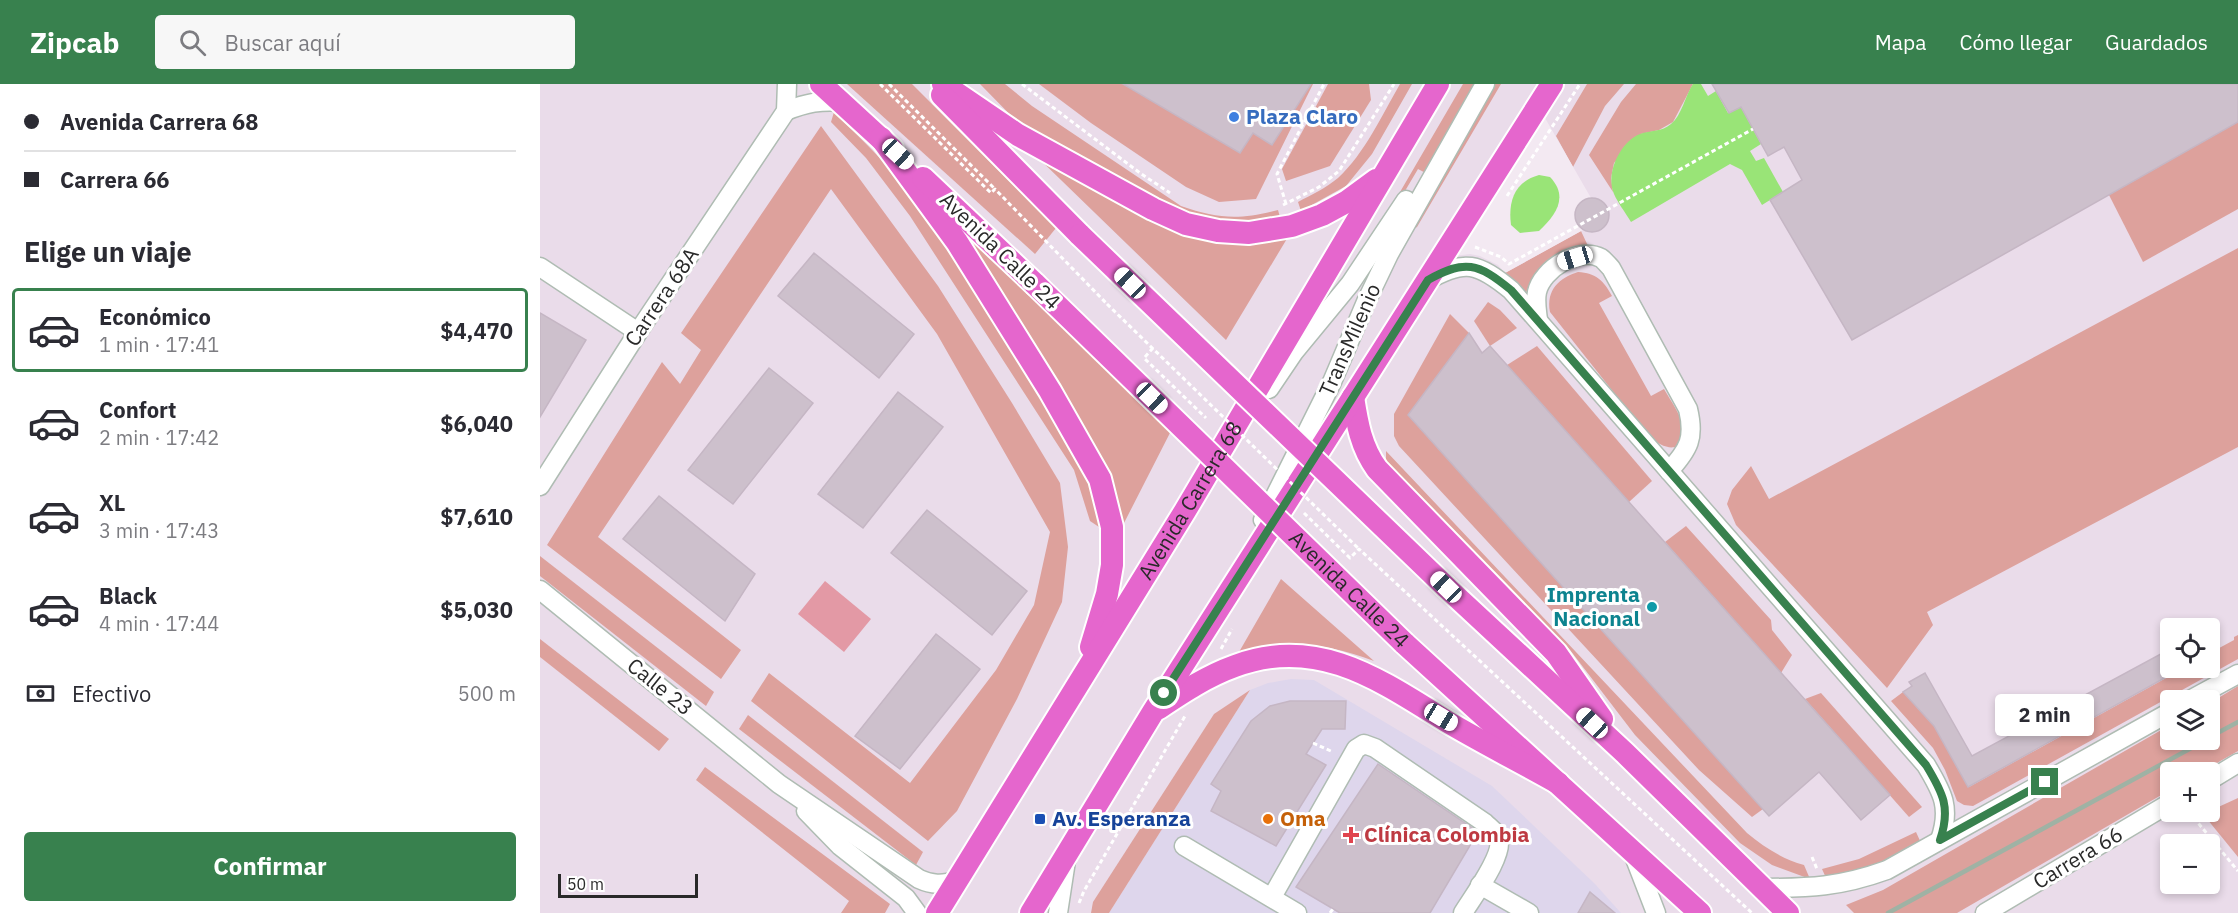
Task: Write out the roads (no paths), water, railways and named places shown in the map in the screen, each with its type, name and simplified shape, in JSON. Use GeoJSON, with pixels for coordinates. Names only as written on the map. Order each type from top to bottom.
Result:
{"type":"FeatureCollection","features":[{"type":"Feature","properties":{"kind":"main road","name":"Avenida Calle 24"},"geometry":{"type":"LineString","coordinates":[[821,84],[1035,284],[1404,643],[1700,913]]}},
{"type":"Feature","properties":{"kind":"main road"},"geometry":{"type":"LineString","coordinates":[[931,84],[1080,235],[1446,587],[1624,753],[1788,913]]}},
{"type":"Feature","properties":{"kind":"main road"},"geometry":{"type":"LineString","coordinates":[[943,84],[1018,135],[1154,209],[1186,224],[1218,231],[1249,233],[1292,226],[1322,215],[1346,202],[1384,174]]}},
{"type":"Feature","properties":{"kind":"main road"},"geometry":{"type":"LineString","coordinates":[[964,84],[1018,135]]}},
{"type":"Feature","properties":{"kind":"main road","name":"Avenida Carrera 68"},"geometry":{"type":"LineString","coordinates":[[937,913],[1154,561],[1438,84]]}},
{"type":"Feature","properties":{"kind":"main road"},"geometry":{"type":"LineString","coordinates":[[1031,913],[1153,712],[1552,84]]}},
{"type":"Feature","properties":{"kind":"main road"},"geometry":{"type":"LineString","coordinates":[[881,138],[957,243],[1050,391],[1100,480],[1112,527],[1112,565],[1102,610],[1078,683]]}},
{"type":"Feature","properties":{"kind":"main road"},"geometry":{"type":"LineString","coordinates":[[1353,397],[1362,443],[1377,469],[1556,653],[1624,753]]}},
{"type":"Feature","properties":{"kind":"main road"},"geometry":{"type":"LineString","coordinates":[[1153,712],[1195,685],[1237,665],[1276,657],[1324,658],[1369,675],[1558,783]]}},
{"type":"Feature","properties":{"kind":"street"},"geometry":{"type":"LineString","coordinates":[[787,84],[786,111],[807,102],[823,100],[842,102]]}},
{"type":"Feature","properties":{"kind":"street","name":"TransMilenio"},"geometry":{"type":"LineString","coordinates":[[1224,600],[1332,382],[1416,194],[1472,84]]}},
{"type":"Feature","properties":{"kind":"street","name":"TransMilenio"},"geometry":{"type":"LineString","coordinates":[[1154,561],[1294,352],[1350,284],[1416,194],[1485,84]]}},
{"type":"Feature","properties":{"kind":"street","name":"Carrera 68A"},"geometry":{"type":"LineString","coordinates":[[540,486],[638,332],[786,111]]}},
{"type":"Feature","properties":{"kind":"street"},"geometry":{"type":"LineString","coordinates":[[1538,320],[1537,292],[1542,280],[1560,262],[1590,255],[1601,258],[1611,268],[1688,408],[1692,435],[1681,458],[1669,471]]}},
{"type":"Feature","properties":{"kind":"street"},"geometry":{"type":"LineString","coordinates":[[1428,280],[1448,269],[1463,265],[1477,268],[1500,280],[1511,290],[1926,765],[1940,788],[1947,813],[1940,840]]}},
{"type":"Feature","properties":{"kind":"street"},"geometry":{"type":"LineString","coordinates":[[540,267],[638,332]]}},
{"type":"Feature","properties":{"kind":"street","name":"Calle 23"},"geometry":{"type":"LineString","coordinates":[[540,590],[779,784],[919,879],[929,884],[942,885],[957,881]]}},
{"type":"Feature","properties":{"kind":"street"},"geometry":{"type":"LineString","coordinates":[[2208,690],[2238,674]]}},
{"type":"Feature","properties":{"kind":"street"},"geometry":{"type":"LineString","coordinates":[[1761,888],[1835,885],[1860,880],[1887,870],[2160,718]]}},
{"type":"Feature","properties":{"kind":"street"},"geometry":{"type":"LineString","coordinates":[[1272,897],[1356,749],[1364,744],[1375,748],[1485,823],[1498,836],[1500,845],[1497,856],[1463,913]]}},
{"type":"Feature","properties":{"kind":"street"},"geometry":{"type":"LineString","coordinates":[[2220,774],[2238,763]]}},
{"type":"Feature","properties":{"kind":"street","name":"Calle 23"},"geometry":{"type":"LineString","coordinates":[[779,784],[840,846],[906,898],[917,913]]}},
{"type":"Feature","properties":{"kind":"street","name":"Carrera 66"},"geometry":{"type":"LineString","coordinates":[[1985,913],[2160,809]]}},
{"type":"Feature","properties":{"kind":"street"},"geometry":{"type":"LineString","coordinates":[[1184,846],[1272,897],[1290,911]]}},
{"type":"Feature","properties":{"kind":"street"},"geometry":{"type":"LineString","coordinates":[[1630,849],[1656,913]]}},
{"type":"Feature","properties":{"kind":"street"},"geometry":{"type":"LineString","coordinates":[[1058,913],[1067,856]]}},
{"type":"Feature","properties":{"kind":"street"},"geometry":{"type":"LineString","coordinates":[[1480,885],[1529,913]]}},
{"type":"Feature","properties":{"kind":"railway"},"geometry":{"type":"LineString","coordinates":[[2220,732],[2238,722]]}},
{"type":"Feature","properties":{"kind":"railway"},"geometry":{"type":"LineString","coordinates":[[1888,913],[2188,750]]}},
{"type":"Feature","properties":{"kind":"place","name":"Plaza Claro"},"geometry":{"type":"Point","coordinates":[1234,117]}},
{"type":"Feature","properties":{"kind":"place","name":"Imprenta Nacional"},"geometry":{"type":"Point","coordinates":[1652,607]}},
{"type":"Feature","properties":{"kind":"place","name":"Av. Esperanza"},"geometry":{"type":"Point","coordinates":[1040,819]}},
{"type":"Feature","properties":{"kind":"place","name":"Oma"},"geometry":{"type":"Point","coordinates":[1268,819]}},
{"type":"Feature","properties":{"kind":"place","name":"Clínica Colombia"},"geometry":{"type":"Point","coordinates":[1351,835]}}]}
